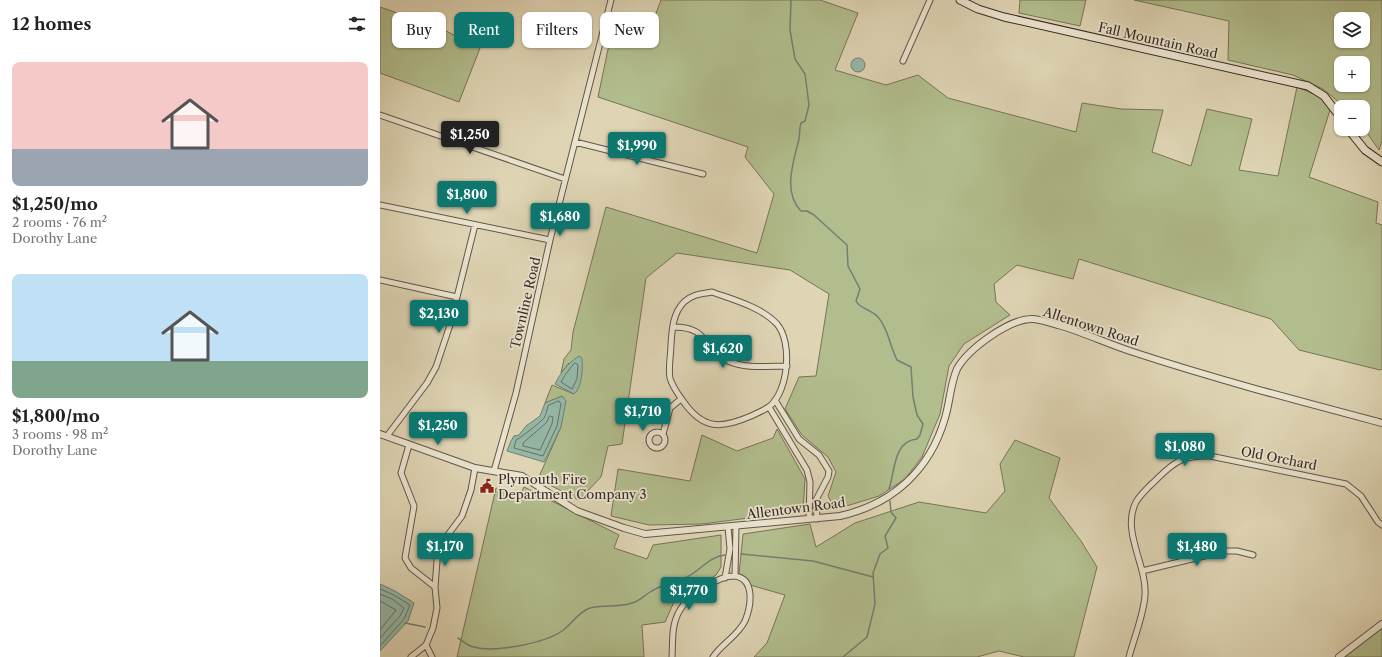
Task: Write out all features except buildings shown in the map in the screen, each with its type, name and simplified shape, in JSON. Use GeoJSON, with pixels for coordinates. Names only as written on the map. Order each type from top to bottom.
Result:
{"type":"FeatureCollection","features":[{"type":"Feature","properties":{"kind":"main road","name":"Fall Mountain Road"},"geometry":{"type":"LineString","coordinates":[[960,0],[978,9],[1004,17],[1308,86],[1324,96],[1334,109]]}},
{"type":"Feature","properties":{"kind":"main road"},"geometry":{"type":"LineString","coordinates":[[1354,136],[1365,150],[1382,162]]}},
{"type":"Feature","properties":{"kind":"street","name":"Townline Road"},"geometry":{"type":"LineString","coordinates":[[494,471],[516,393],[550,240],[611,0]]}},
{"type":"Feature","properties":{"kind":"street"},"geometry":{"type":"LineString","coordinates":[[903,61],[930,0]]}},
{"type":"Feature","properties":{"kind":"street"},"geometry":{"type":"LineString","coordinates":[[380,115],[565,179]]}},
{"type":"Feature","properties":{"kind":"street"},"geometry":{"type":"LineString","coordinates":[[576,142],[704,174]]}},
{"type":"Feature","properties":{"kind":"street"},"geometry":{"type":"LineString","coordinates":[[380,204],[550,240]]}},
{"type":"Feature","properties":{"kind":"street"},"geometry":{"type":"LineString","coordinates":[[387,436],[427,383],[436,367],[446,342],[475,225]]}},
{"type":"Feature","properties":{"kind":"street"},"geometry":{"type":"LineString","coordinates":[[380,280],[456,297]]}},
{"type":"Feature","properties":{"kind":"street"},"geometry":{"type":"LineString","coordinates":[[712,292],[766,314],[778,325],[786,346],[787,366],[775,400],[769,407],[734,423],[714,425],[705,423],[693,415],[681,399],[670,377],[673,327],[679,308],[690,297],[712,292]]}},
{"type":"Feature","properties":{"kind":"street","name":"Allentown Road"},"geometry":{"type":"LineString","coordinates":[[380,434],[475,468],[522,476],[577,510],[624,528],[645,534],[840,516],[863,509],[888,497],[909,482],[921,467],[935,443],[945,418],[954,378],[962,362],[972,350],[995,334],[1017,322],[1032,319],[1073,329],[1132,351],[1174,364],[1382,422]]}},
{"type":"Feature","properties":{"kind":"street"},"geometry":{"type":"LineString","coordinates":[[673,327],[694,329],[714,351],[728,361],[741,365],[787,366]]}},
{"type":"Feature","properties":{"kind":"street"},"geometry":{"type":"LineString","coordinates":[[663,434],[670,408],[681,399]]}},
{"type":"Feature","properties":{"kind":"street"},"geometry":{"type":"LineString","coordinates":[[775,400],[799,439],[818,455],[828,471],[828,477],[816,500],[817,519]]}},
{"type":"Feature","properties":{"kind":"street"},"geometry":{"type":"LineString","coordinates":[[769,407],[807,470],[810,482],[809,519]]}},
{"type":"Feature","properties":{"kind":"street"},"geometry":{"type":"LineString","coordinates":[[409,445],[402,473],[414,506],[405,558],[411,568],[436,587]]}},
{"type":"Feature","properties":{"kind":"street","name":"Old Orchard"},"geometry":{"type":"LineString","coordinates":[[1129,657],[1145,596],[1142,571],[1132,529],[1133,514],[1136,503],[1143,493],[1169,467],[1182,459],[1193,456],[1210,456],[1346,484],[1361,496],[1378,522],[1382,525]]}},
{"type":"Feature","properties":{"kind":"street"},"geometry":{"type":"LineString","coordinates":[[411,657],[426,644],[436,619],[438,548],[462,516],[471,490],[475,468]]}},
{"type":"Feature","properties":{"kind":"street"},"geometry":{"type":"LineString","coordinates":[[734,576],[736,526]]}},
{"type":"Feature","properties":{"kind":"street"},"geometry":{"type":"LineString","coordinates":[[725,578],[730,549],[728,527]]}},
{"type":"Feature","properties":{"kind":"street"},"geometry":{"type":"LineString","coordinates":[[1142,571],[1225,551],[1238,551],[1253,555]]}},
{"type":"Feature","properties":{"kind":"street"},"geometry":{"type":"LineString","coordinates":[[672,657],[672,635],[680,609],[698,592],[725,578],[734,576],[743,580],[750,589],[748,611],[738,633],[721,647],[713,657]]}},
{"type":"Feature","properties":{"kind":"street"},"geometry":{"type":"LineString","coordinates":[[1339,657],[1382,624]]}},
{"type":"Feature","properties":{"kind":"street"},"geometry":{"type":"LineString","coordinates":[[426,644],[432,657]]}},
{"type":"Feature","properties":{"kind":"shaded area"},"geometry":{"type":"Polygon","coordinates":[[[661,0],[820,0],[858,13],[835,70],[886,85],[918,75],[948,98],[1076,132],[1082,103],[1121,109],[1163,110],[1152,152],[1191,166],[1207,109],[1252,119],[1239,170],[1278,176],[1297,87],[1321,97],[1330,110],[1309,177],[1378,202],[1376,223],[1382,225],[1382,369],[1380,370],[1299,350],[1271,319],[1079,259],[1073,279],[1017,265],[994,284],[996,302],[1010,315],[964,344],[949,366],[940,414],[922,457],[905,479],[879,496],[840,508],[833,505],[828,496],[836,472],[828,457],[802,435],[785,409],[799,377],[816,376],[829,294],[790,270],[677,253],[646,278],[622,444],[608,446],[601,477],[579,500],[538,479],[561,427],[562,396],[545,403],[552,385],[574,394],[569,363],[561,373],[564,359],[571,350],[573,332],[606,207],[757,253],[774,194],[745,157],[748,147],[598,97],[608,48],[659,48],[659,12],[657,12],[661,0]]]}},
{"type":"Feature","properties":{"kind":"shaded area"},"geometry":{"type":"Polygon","coordinates":[[[1020,0],[1086,0],[1080,26],[1019,13],[1020,0]]]}},
{"type":"Feature","properties":{"kind":"shaded area"},"geometry":{"type":"Polygon","coordinates":[[[1134,0],[1382,0],[1382,141],[1379,150],[1369,136],[1370,100],[1336,100],[1323,89],[1293,75],[1228,60],[1229,21],[1134,0]]]}},
{"type":"Feature","properties":{"kind":"shaded area"},"geometry":{"type":"Polygon","coordinates":[[[380,7],[394,12],[392,12],[392,48],[446,48],[446,31],[454,35],[454,48],[480,48],[459,102],[380,73],[380,7]]]}},
{"type":"Feature","properties":{"kind":"shaded area"},"geometry":{"type":"Polygon","coordinates":[[[777,429],[805,479],[803,511],[702,524],[649,525],[611,516],[618,469],[690,481],[702,435],[737,451],[773,438],[777,429]]]}},
{"type":"Feature","properties":{"kind":"shaded area"},"geometry":{"type":"Polygon","coordinates":[[[1015,440],[1060,458],[1049,498],[1081,541],[1097,567],[1074,657],[1024,657],[999,651],[977,657],[754,657],[767,643],[785,595],[750,585],[739,574],[743,534],[810,524],[816,547],[855,523],[919,502],[986,513],[1005,491],[1000,464],[1015,440]]]}},
{"type":"Feature","properties":{"kind":"shaded area"},"geometry":{"type":"Polygon","coordinates":[[[524,487],[619,535],[614,548],[647,559],[653,545],[721,535],[721,567],[716,575],[674,602],[665,622],[642,625],[644,657],[457,657],[496,488],[519,497],[524,487]]]}},
{"type":"Feature","properties":{"kind":"shaded area"},"geometry":{"type":"Polygon","coordinates":[[[1382,628],[1382,657],[1345,657],[1382,628]]]}},
{"type":"Feature","properties":{"kind":"water"},"geometry":{"type":"Polygon","coordinates":[[[858,58],[863,60],[865,65],[863,70],[858,72],[853,70],[851,65],[853,60],[858,58]]]}},
{"type":"Feature","properties":{"kind":"water"},"geometry":{"type":"Polygon","coordinates":[[[579,356],[582,358],[581,378],[579,387],[574,394],[555,384],[565,368],[579,356]]]}},
{"type":"Feature","properties":{"kind":"water"},"geometry":{"type":"Polygon","coordinates":[[[562,396],[566,401],[561,427],[544,462],[507,451],[514,436],[519,435],[526,426],[540,416],[545,403],[562,396]]]}},
{"type":"Feature","properties":{"kind":"water"},"geometry":{"type":"Polygon","coordinates":[[[380,584],[395,591],[414,603],[408,621],[380,651],[380,584]]]}},
{"type":"Feature","properties":{"kind":"waterway"},"geometry":{"type":"LineString","coordinates":[[791,0],[790,30],[795,59],[805,74],[809,105],[805,121],[800,125],[799,139],[792,166],[792,195],[795,203],[801,211],[807,211],[814,215],[847,245],[848,266],[860,289],[856,301],[860,306],[878,317],[887,332],[897,360],[911,367],[913,397],[917,415],[923,424],[920,435],[917,439],[909,441],[903,445],[899,451],[889,489]]}},
{"type":"Feature","properties":{"kind":"waterway"},"geometry":{"type":"LineString","coordinates":[[843,657],[867,637],[875,604],[873,573],[880,554],[888,548],[885,536],[896,518],[891,512],[890,501]]}},
{"type":"Feature","properties":{"kind":"waterway"},"geometry":{"type":"LineString","coordinates":[[741,554],[813,561],[873,577]]}},
{"type":"Feature","properties":{"kind":"waterway"},"geometry":{"type":"LineString","coordinates":[[458,638],[468,645],[483,649],[506,648],[532,643],[562,631],[579,615],[590,608],[622,605],[635,602],[663,585],[687,577],[715,558],[725,555]]}},
{"type":"Feature","properties":{"kind":"waterway"},"geometry":{"type":"LineString","coordinates":[[405,623],[425,627]]}},
{"type":"Feature","properties":{"kind":"place","name":"Plymouth Fire Department Company 3"},"geometry":{"type":"Point","coordinates":[487,486]}}]}
